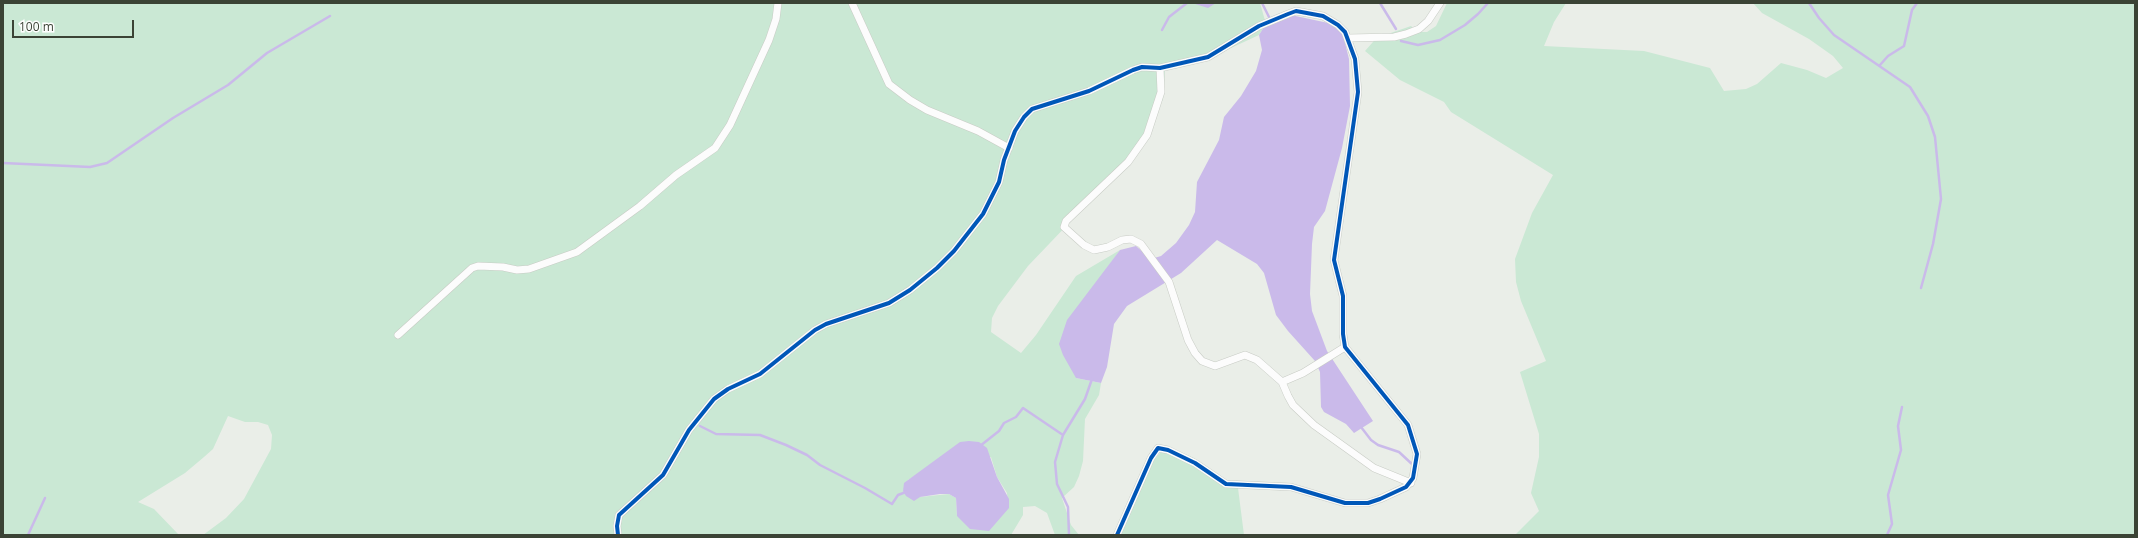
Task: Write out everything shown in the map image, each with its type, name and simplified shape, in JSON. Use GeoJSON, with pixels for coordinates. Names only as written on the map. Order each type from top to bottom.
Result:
{"type":"FeatureCollection","features":[{"type":"Feature","properties":{"kind":"street"},"geometry":{"type":"LineString","coordinates":[[398,335],[472,268],[478,266],[503,267],[518,270],[528,269],[577,252],[640,206],[676,175],[715,148],[730,125],[769,40],[776,20],[778,3]]}},
{"type":"Feature","properties":{"kind":"street"},"geometry":{"type":"LineString","coordinates":[[852,3],[889,84],[910,100],[927,110],[978,131],[1009,148]]}},
{"type":"Feature","properties":{"kind":"street"},"geometry":{"type":"LineString","coordinates":[[1348,38],[1394,37],[1406,34],[1419,29],[1428,21],[1440,3]]}},
{"type":"Feature","properties":{"kind":"street"},"geometry":{"type":"LineString","coordinates":[[618,535],[617,526],[619,515],[662,475],[689,430],[714,398],[728,389],[760,374],[815,330],[826,324],[889,303],[910,290],[937,268],[969,235],[983,214],[999,182],[1015,132],[1024,117],[1032,110],[1040,105],[1089,91],[1133,70],[1142,68],[1160,68],[1208,57],[1259,26],[1296,11],[1323,16],[1338,25],[1348,38],[1355,60],[1358,92],[1334,260],[1343,296],[1343,334],[1345,347],[1408,425],[1417,454],[1410,483],[1401,490],[1368,503],[1345,503],[1291,487],[1226,484],[1195,463],[1163,448],[1155,451],[1117,535]]}},
{"type":"Feature","properties":{"kind":"street"},"geometry":{"type":"LineString","coordinates":[[1160,68],[1162,92],[1147,135],[1128,162],[1066,222],[1064,226],[1084,245],[1094,250],[1108,248],[1122,240],[1131,239],[1141,244],[1169,282],[1188,340],[1202,361],[1215,366],[1245,355],[1258,360],[1282,382],[1293,405],[1314,425],[1374,468],[1410,483]]}},
{"type":"Feature","properties":{"kind":"street"},"geometry":{"type":"LineString","coordinates":[[1282,382],[1303,372],[1345,347]]}},
{"type":"Feature","properties":{"kind":"green space"},"geometry":{"type":"Polygon","coordinates":[[[3,3],[1260,3],[1266,24],[1259,35],[1218,54],[1165,69],[1163,99],[1142,142],[1114,176],[1028,266],[998,306],[992,318],[991,332],[1021,353],[1036,335],[1076,276],[1120,250],[1106,270],[1076,378],[1101,383],[1099,395],[1085,419],[1083,461],[1079,476],[1074,487],[1062,498],[1071,525],[1079,535],[1055,535],[1047,513],[1035,506],[1023,507],[1023,515],[1011,535],[203,535],[226,518],[244,499],[271,449],[272,435],[268,425],[258,422],[245,422],[228,416],[213,449],[185,473],[138,502],[154,509],[179,535],[3,535],[3,3]],[[991,457],[918,474],[908,480],[903,491],[920,497],[949,494],[956,498],[957,516],[1008,507],[1007,493],[997,477],[991,457]]]}},
{"type":"Feature","properties":{"kind":"green space"},"geometry":{"type":"Polygon","coordinates":[[[1447,3],[1566,3],[1554,22],[1544,46],[1644,51],[1710,68],[1724,91],[1746,89],[1757,84],[1781,63],[1807,70],[1826,78],[1843,68],[1833,56],[1809,39],[1762,13],[1753,3],[2135,3],[2135,535],[1515,535],[1539,511],[1531,493],[1539,457],[1539,434],[1520,372],[1546,361],[1521,301],[1516,282],[1515,259],[1532,213],[1553,175],[1451,112],[1444,102],[1400,80],[1365,51],[1380,34],[1382,36],[1411,26],[1417,32],[1427,32],[1436,26],[1447,3]]]}},
{"type":"Feature","properties":{"kind":"green space"},"geometry":{"type":"Polygon","coordinates":[[[1166,446],[1194,458],[1238,488],[1244,535],[1118,535],[1148,467],[1166,446]]]}},
{"type":"Feature","properties":{"kind":"shaded area"},"geometry":{"type":"Polygon","coordinates":[[[1192,3],[1216,3],[1208,8],[1192,3]]]}},
{"type":"Feature","properties":{"kind":"shaded area"},"geometry":{"type":"Polygon","coordinates":[[[1291,15],[1333,24],[1343,35],[1349,59],[1350,106],[1342,148],[1325,211],[1314,227],[1310,294],[1312,311],[1327,351],[1373,421],[1354,433],[1346,424],[1324,412],[1321,407],[1320,372],[1315,361],[1276,315],[1264,273],[1257,264],[1217,240],[1181,273],[1127,306],[1114,324],[1107,367],[1101,383],[1076,378],[1063,355],[1059,344],[1067,320],[1120,250],[1136,246],[1151,259],[1161,256],[1176,243],[1189,225],[1195,212],[1197,182],[1219,140],[1224,117],[1241,96],[1256,71],[1262,50],[1259,35],[1264,27],[1291,15]]]}},
{"type":"Feature","properties":{"kind":"shaded area"},"geometry":{"type":"Polygon","coordinates":[[[960,442],[979,442],[987,448],[997,477],[1009,499],[1009,508],[989,531],[970,529],[957,516],[956,498],[949,494],[920,497],[914,501],[906,496],[903,491],[904,483],[960,442]]]}},
{"type":"Feature","properties":{"kind":"waterway"},"geometry":{"type":"LineString","coordinates":[[1162,30],[1169,17],[1187,3]]}},
{"type":"Feature","properties":{"kind":"waterway"},"geometry":{"type":"LineString","coordinates":[[1262,3],[1269,17]]}},
{"type":"Feature","properties":{"kind":"waterway"},"geometry":{"type":"LineString","coordinates":[[1380,3],[1396,29]]}},
{"type":"Feature","properties":{"kind":"waterway"},"geometry":{"type":"LineString","coordinates":[[1401,41],[1418,45],[1440,40],[1465,25],[1488,3]]}},
{"type":"Feature","properties":{"kind":"waterway"},"geometry":{"type":"LineString","coordinates":[[1809,3],[1819,18],[1834,35],[1910,87],[1928,116],[1935,137],[1941,199],[1933,244],[1921,288]]}},
{"type":"Feature","properties":{"kind":"waterway"},"geometry":{"type":"LineString","coordinates":[[1880,65],[1888,56],[1904,46],[1912,10],[1917,3]]}},
{"type":"Feature","properties":{"kind":"waterway"},"geometry":{"type":"LineString","coordinates":[[3,163],[90,167],[107,163],[173,118],[228,85],[267,53],[330,16]]}},
{"type":"Feature","properties":{"kind":"waterway"},"geometry":{"type":"LineString","coordinates":[[1069,535],[1068,507],[1057,484],[1055,462],[1063,435],[1085,399],[1092,379]]}},
{"type":"Feature","properties":{"kind":"waterway"},"geometry":{"type":"LineString","coordinates":[[1887,535],[1892,524],[1888,495],[1901,450],[1898,426],[1902,407]]}},
{"type":"Feature","properties":{"kind":"waterway"},"geometry":{"type":"LineString","coordinates":[[980,446],[999,431],[1004,423],[1016,417],[1023,408],[1063,435]]}},
{"type":"Feature","properties":{"kind":"waterway"},"geometry":{"type":"LineString","coordinates":[[700,426],[716,434],[760,435],[786,445],[807,455],[820,465],[865,488],[892,504],[898,495],[906,492]]}},
{"type":"Feature","properties":{"kind":"waterway"},"geometry":{"type":"LineString","coordinates":[[1361,427],[1371,440],[1378,445],[1399,452],[1413,465]]}},
{"type":"Feature","properties":{"kind":"waterway"},"geometry":{"type":"LineString","coordinates":[[28,535],[45,498]]}},
{"type":"Feature","properties":{"kind":"cycle path"},"geometry":{"type":"LineString","coordinates":[[618,535],[617,526],[619,515],[663,475],[689,430],[714,399],[728,389],[760,374],[815,330],[826,324],[889,303],[910,290],[937,268],[954,251],[983,214],[999,182],[1004,160],[1015,131],[1024,117],[1032,109],[1089,91],[1142,67],[1160,68],[1208,57],[1259,26],[1296,11],[1323,16],[1338,25],[1345,32],[1355,59],[1358,92],[1334,260],[1343,296],[1343,334],[1345,347],[1408,425],[1417,454],[1413,478],[1406,487],[1380,499],[1368,503],[1345,503],[1291,487],[1226,484],[1195,463],[1168,450],[1158,448],[1151,458],[1117,535]]}}]}
